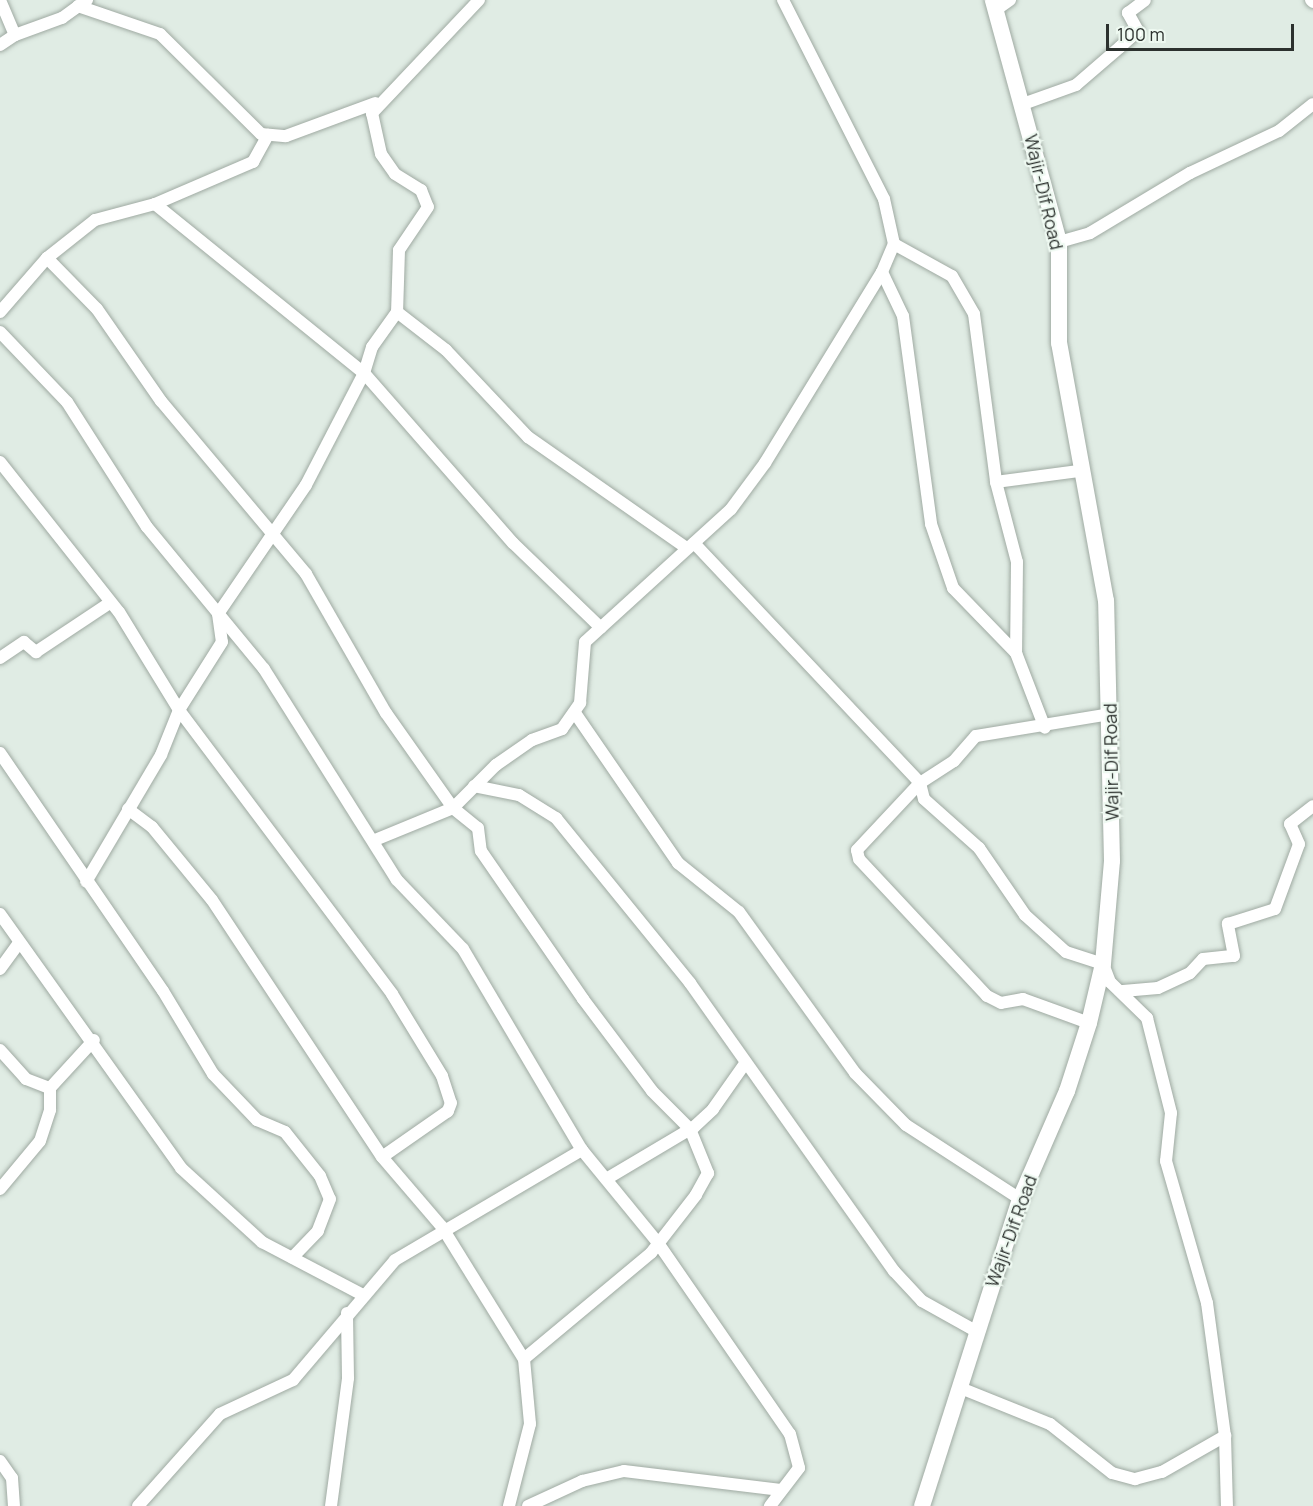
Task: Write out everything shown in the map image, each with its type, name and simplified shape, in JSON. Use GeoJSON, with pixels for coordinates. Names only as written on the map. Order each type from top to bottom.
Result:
{"type":"FeatureCollection","features":[{"type":"Feature","properties":{"kind":"main road","name":"Wajir-Dif Road"},"geometry":{"type":"LineString","coordinates":[[922,1506],[963,1389],[976,1331],[1020,1199],[1067,1091],[1089,1023],[1103,963],[1112,861],[1111,714],[1106,601],[1078,471],[1059,343],[1059,242],[1023,104],[1000,3]]}},
{"type":"Feature","properties":{"kind":"street"},"geometry":{"type":"LineString","coordinates":[[0,0],[15,35]]}},
{"type":"Feature","properties":{"kind":"street"},"geometry":{"type":"LineString","coordinates":[[0,45],[15,35],[82,3],[159,34],[253,128],[268,135],[286,136],[375,103],[479,0]]}},
{"type":"Feature","properties":{"kind":"street"},"geometry":{"type":"LineString","coordinates":[[375,840],[453,808],[474,786],[532,740],[562,729],[575,713],[580,659],[585,642],[731,509],[765,463],[882,272],[894,244],[884,199],[783,0]]}},
{"type":"Feature","properties":{"kind":"street"},"geometry":{"type":"LineString","coordinates":[[1023,104],[1076,85],[1138,30],[1128,13],[1145,0]]}},
{"type":"Feature","properties":{"kind":"street"},"geometry":{"type":"LineString","coordinates":[[87,882],[128,810],[179,710],[222,642],[218,614],[312,475],[364,373],[372,347],[397,312],[399,250],[428,207],[421,190],[396,174],[381,154],[372,122],[375,103]]}},
{"type":"Feature","properties":{"kind":"street"},"geometry":{"type":"LineString","coordinates":[[1059,242],[1090,233],[1190,173],[1279,131],[1313,104]]}},
{"type":"Feature","properties":{"kind":"street"},"geometry":{"type":"LineString","coordinates":[[0,312],[47,258],[95,220],[155,204],[253,162],[268,135]]}},
{"type":"Feature","properties":{"kind":"street"},"geometry":{"type":"LineString","coordinates":[[155,204],[364,373],[513,543],[601,628]]}},
{"type":"Feature","properties":{"kind":"street"},"geometry":{"type":"LineString","coordinates":[[894,244],[952,276],[964,290],[974,314],[996,483],[1017,562],[1016,654],[1045,728]]}},
{"type":"Feature","properties":{"kind":"street"},"geometry":{"type":"LineString","coordinates":[[47,258],[97,309],[161,401],[306,574],[386,713],[453,808],[478,828],[481,851],[583,999],[652,1091],[690,1129],[708,1173],[657,1243],[524,1359]]}},
{"type":"Feature","properties":{"kind":"street"},"geometry":{"type":"LineString","coordinates":[[882,272],[903,316],[931,524],[953,588],[1016,654]]}},
{"type":"Feature","properties":{"kind":"street"},"geometry":{"type":"LineString","coordinates":[[397,312],[446,350],[528,437],[690,545],[920,783],[924,799],[980,848],[1025,915],[1066,952],[1103,963],[1110,982],[1123,991],[1147,1018],[1171,1113],[1166,1161],[1207,1304],[1225,1436],[1227,1506]]}},
{"type":"Feature","properties":{"kind":"street"},"geometry":{"type":"LineString","coordinates":[[0,332],[67,402],[147,527],[264,669],[375,840],[397,880],[464,949],[582,1150],[608,1178],[657,1243],[798,1450],[799,1468],[770,1506]]}},
{"type":"Feature","properties":{"kind":"street"},"geometry":{"type":"LineString","coordinates":[[0,462],[74,551],[108,604],[119,612],[179,710],[392,994],[442,1076],[451,1103],[448,1111],[382,1157]]}},
{"type":"Feature","properties":{"kind":"street"},"geometry":{"type":"LineString","coordinates":[[996,483],[1078,471]]}},
{"type":"Feature","properties":{"kind":"street"},"geometry":{"type":"LineString","coordinates":[[0,658],[24,642],[36,652],[108,604]]}},
{"type":"Feature","properties":{"kind":"street"},"geometry":{"type":"LineString","coordinates":[[575,713],[678,863],[739,912],[855,1073],[906,1125],[1020,1199]]}},
{"type":"Feature","properties":{"kind":"street"},"geometry":{"type":"LineString","coordinates":[[1089,1023],[1023,999],[1001,1003],[987,996],[859,859],[857,850],[920,783],[954,761],[976,736],[1045,728],[1111,714]]}},
{"type":"Feature","properties":{"kind":"street"},"geometry":{"type":"LineString","coordinates":[[0,753],[213,1074],[257,1120],[285,1132],[320,1176],[330,1199],[318,1231],[292,1258]]}},
{"type":"Feature","properties":{"kind":"street"},"geometry":{"type":"LineString","coordinates":[[474,786],[519,795],[556,818],[690,983],[894,1271],[922,1301],[976,1331]]}},
{"type":"Feature","properties":{"kind":"street"},"geometry":{"type":"LineString","coordinates":[[1123,991],[1158,988],[1190,973],[1203,959],[1234,956],[1228,924],[1275,909],[1299,844],[1290,824],[1313,806]]}},
{"type":"Feature","properties":{"kind":"street"},"geometry":{"type":"LineString","coordinates":[[128,810],[152,827],[212,900],[382,1157],[442,1227],[524,1359],[530,1425],[509,1506]]}},
{"type":"Feature","properties":{"kind":"street"},"geometry":{"type":"LineString","coordinates":[[0,914],[19,943],[94,1040],[181,1168],[262,1242],[360,1294]]}},
{"type":"Feature","properties":{"kind":"street"},"geometry":{"type":"LineString","coordinates":[[0,969],[19,943]]}},
{"type":"Feature","properties":{"kind":"street"},"geometry":{"type":"LineString","coordinates":[[0,1189],[40,1141],[50,1110],[50,1088],[94,1040]]}},
{"type":"Feature","properties":{"kind":"street"},"geometry":{"type":"LineString","coordinates":[[0,1050],[26,1079],[50,1088]]}},
{"type":"Feature","properties":{"kind":"street"},"geometry":{"type":"LineString","coordinates":[[608,1178],[690,1129],[713,1109],[746,1062]]}},
{"type":"Feature","properties":{"kind":"street"},"geometry":{"type":"LineString","coordinates":[[138,1506],[220,1414],[293,1380],[360,1294],[395,1260],[442,1227],[476,1215],[582,1150]]}},
{"type":"Feature","properties":{"kind":"street"},"geometry":{"type":"LineString","coordinates":[[331,1506],[348,1378],[347,1312]]}},
{"type":"Feature","properties":{"kind":"street"},"geometry":{"type":"LineString","coordinates":[[963,1389],[1050,1424],[1103,1467],[1135,1479],[1162,1472],[1225,1436]]}},
{"type":"Feature","properties":{"kind":"street"},"geometry":{"type":"LineString","coordinates":[[0,1461],[12,1478],[14,1506]]}},
{"type":"Feature","properties":{"kind":"street"},"geometry":{"type":"LineString","coordinates":[[528,1506],[582,1481],[624,1471],[781,1490]]}}]}
